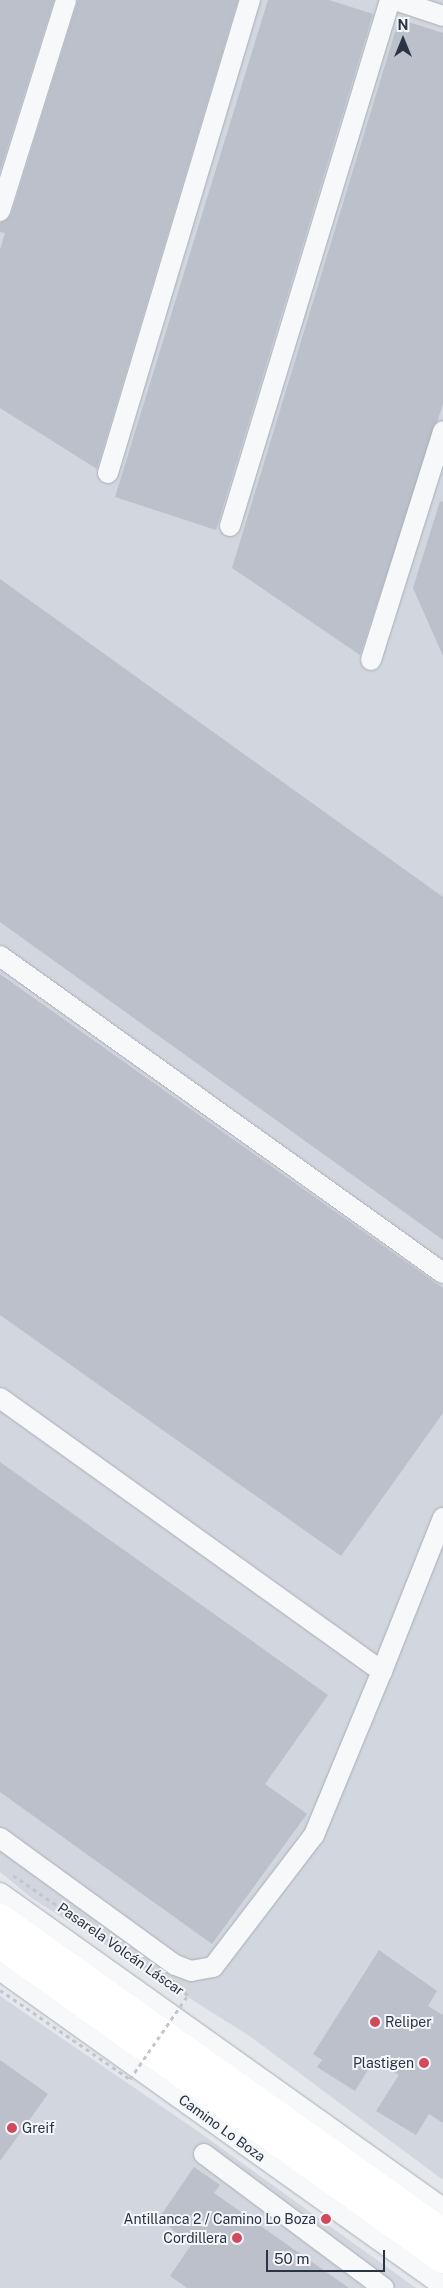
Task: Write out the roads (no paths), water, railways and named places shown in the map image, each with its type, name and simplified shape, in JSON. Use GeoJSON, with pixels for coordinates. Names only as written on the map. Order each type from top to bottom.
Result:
{"type":"FeatureCollection","features":[{"type":"Feature","properties":{"kind":"highway"},"geometry":{"type":"LineString","coordinates":[[0,1918],[443,2233]]}},
{"type":"Feature","properties":{"kind":"highway"},"geometry":{"type":"LineString","coordinates":[[0,1944],[436,2278]]}},
{"type":"Feature","properties":{"kind":"street"},"geometry":{"type":"LineString","coordinates":[[0,211],[66,0]]}},
{"type":"Feature","properties":{"kind":"street"},"geometry":{"type":"LineString","coordinates":[[108,473],[250,0]]}},
{"type":"Feature","properties":{"kind":"street"},"geometry":{"type":"LineString","coordinates":[[230,526],[390,0]]}},
{"type":"Feature","properties":{"kind":"street"},"geometry":{"type":"LineString","coordinates":[[395,0],[443,16]]}},
{"type":"Feature","properties":{"kind":"street"},"geometry":{"type":"LineString","coordinates":[[371,660],[443,431]]}},
{"type":"Feature","properties":{"kind":"street"},"geometry":{"type":"LineString","coordinates":[[0,956],[443,1273]]}},
{"type":"Feature","properties":{"kind":"street"},"geometry":{"type":"LineString","coordinates":[[0,1398],[382,1670]]}},
{"type":"Feature","properties":{"kind":"street"},"geometry":{"type":"LineString","coordinates":[[0,1838],[175,1965],[191,1971],[212,1967],[314,1835],[443,1518]]}},
{"type":"Feature","properties":{"kind":"street"},"geometry":{"type":"LineString","coordinates":[[0,1893],[443,2208]]}},
{"type":"Feature","properties":{"kind":"street","name":"Camino Lo Boza"},"geometry":{"type":"LineString","coordinates":[[0,1970],[436,2278]]}},
{"type":"Feature","properties":{"kind":"street"},"geometry":{"type":"LineString","coordinates":[[204,2154],[384,2288]]}},
{"type":"Feature","properties":{"kind":"place","name":"Reliper"},"geometry":{"type":"Point","coordinates":[375,2022]}},
{"type":"Feature","properties":{"kind":"place","name":"Plastigen"},"geometry":{"type":"Point","coordinates":[424,2063]}},
{"type":"Feature","properties":{"kind":"place","name":"Greif"},"geometry":{"type":"Point","coordinates":[12,2128]}},
{"type":"Feature","properties":{"kind":"place","name":"Antillanca 2 / Camino Lo Boza"},"geometry":{"type":"Point","coordinates":[326,2219]}},
{"type":"Feature","properties":{"kind":"place","name":"Cordillera"},"geometry":{"type":"Point","coordinates":[237,2238]}}]}
